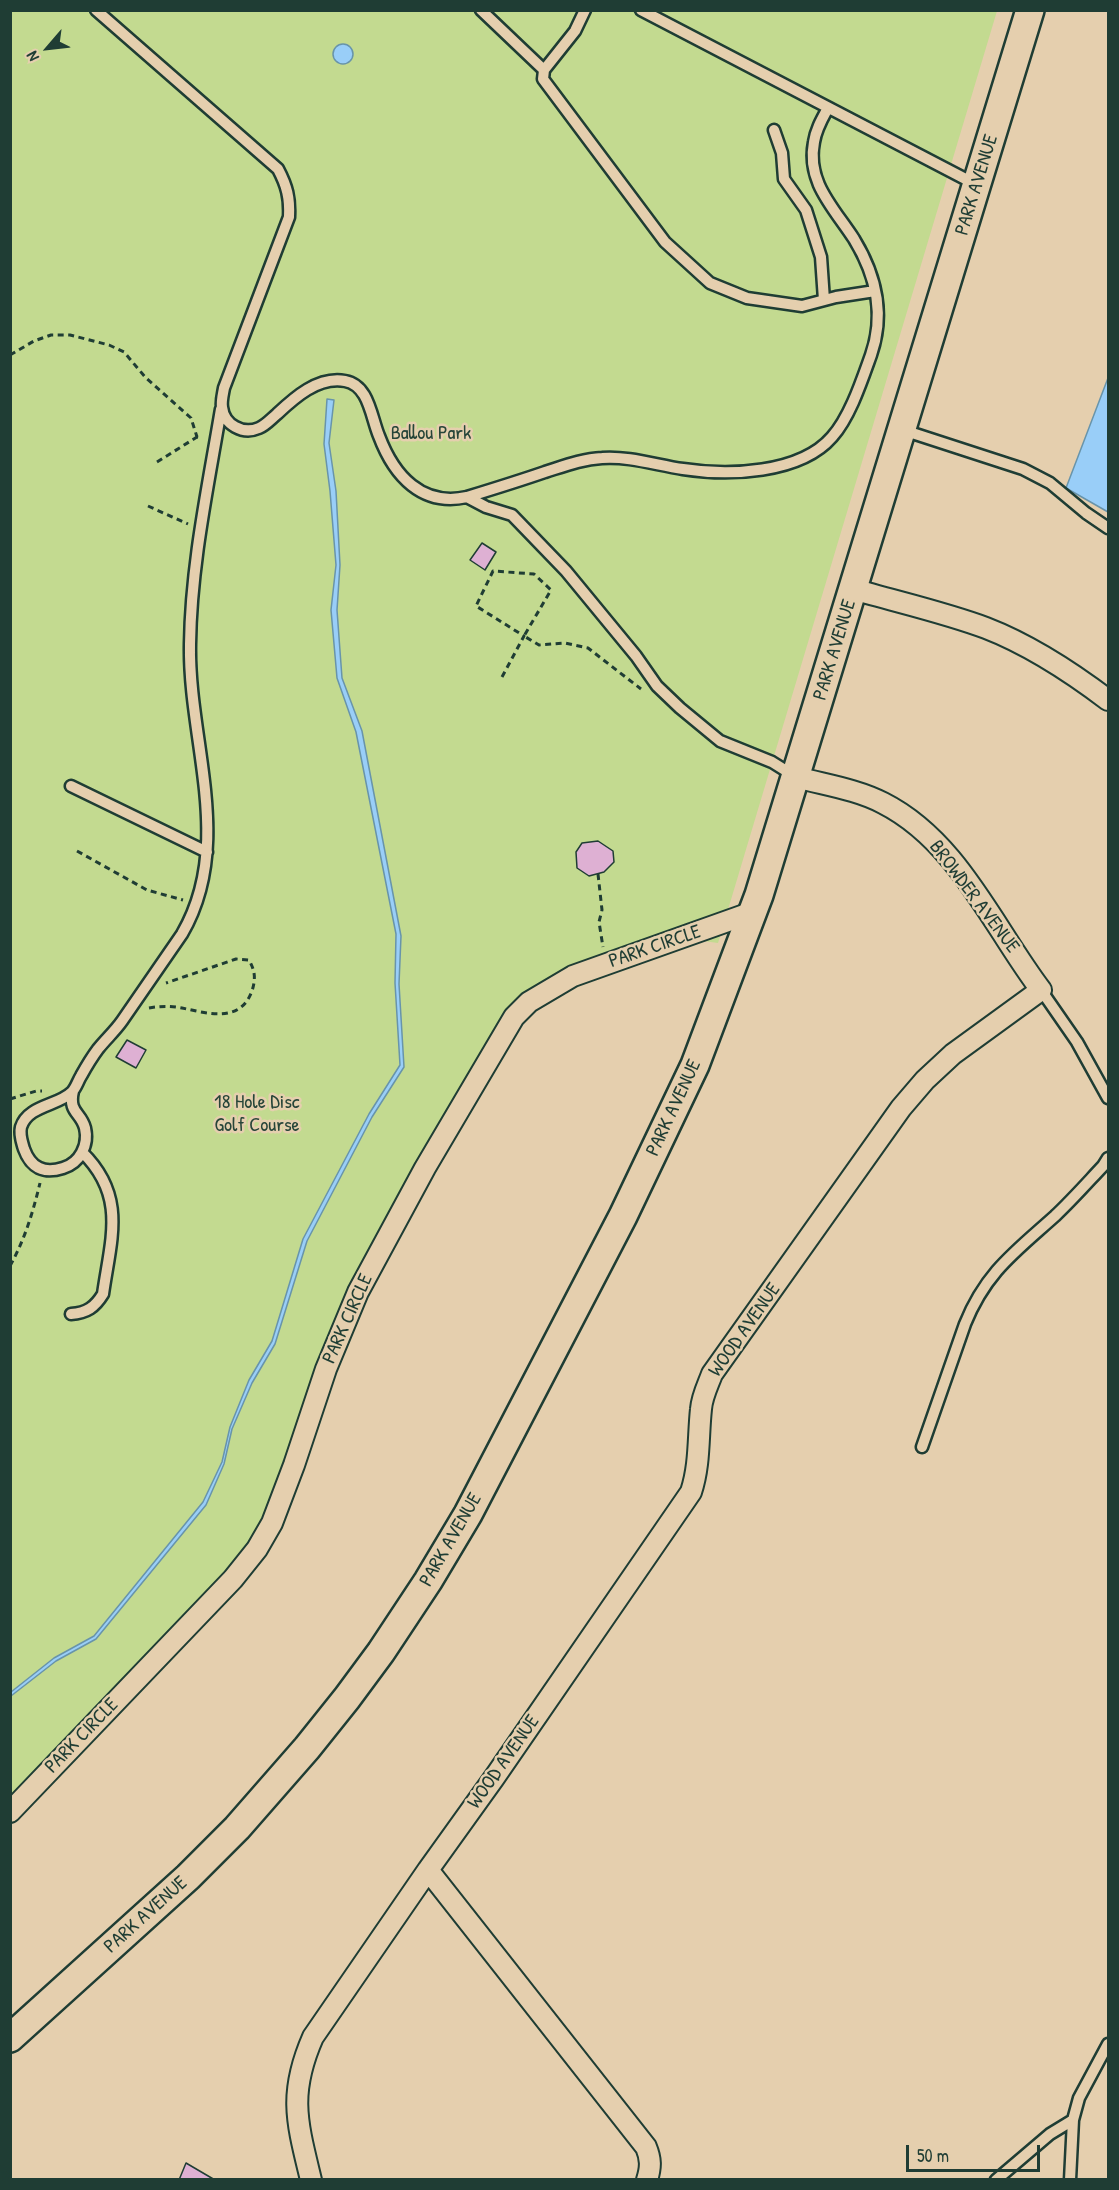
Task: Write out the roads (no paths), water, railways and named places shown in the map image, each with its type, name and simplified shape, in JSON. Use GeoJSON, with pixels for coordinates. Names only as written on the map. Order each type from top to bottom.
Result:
{"type":"FeatureCollection","features":[{"type":"Feature","properties":{"kind":"main road","name":"PARK AVENUE"},"geometry":{"type":"LineString","coordinates":[[10,2038],[188,1877],[237,1828],[307,1748],[381,1652],[428,1581],[468,1514],[657,1148],[695,1065],[753,912],[1030,10]]}},
{"type":"Feature","properties":{"kind":"street"},"geometry":{"type":"LineString","coordinates":[[853,589],[986,628],[1040,655],[1108,700]]}},
{"type":"Feature","properties":{"kind":"street","name":"BROWDER AVENUE"},"geometry":{"type":"LineString","coordinates":[[796,777],[864,794],[905,816],[927,834],[947,855],[984,903],[1041,990]]}},
{"type":"Feature","properties":{"kind":"street","name":"PARK CIRCLE"},"geometry":{"type":"LineString","coordinates":[[10,1812],[225,1587],[256,1549],[272,1523],[326,1369],[358,1292],[425,1168],[514,1017],[529,1002],[573,976],[753,912]]}},
{"type":"Feature","properties":{"kind":"street","name":"WOOD AVENUE"},"geometry":{"type":"LineString","coordinates":[[311,2180],[298,2126],[296,2107],[297,2083],[303,2059],[313,2037],[691,1492],[697,1476],[701,1408],[704,1392],[712,1374],[901,1108],[925,1080],[953,1054],[1041,990]]}},
{"type":"Feature","properties":{"kind":"street"},"geometry":{"type":"LineString","coordinates":[[428,1870],[646,2147],[650,2156],[651,2168],[647,2180]]}},
{"type":"Feature","properties":{"kind":"lane"},"geometry":{"type":"LineString","coordinates":[[73,1091],[72,1103],[75,1114],[85,1128],[86,1138],[82,1152],[78,1159],[69,1166],[53,1171],[43,1170],[27,1159],[20,1138],[21,1127],[26,1118],[73,1091],[99,1048],[129,1010],[182,934],[201,891],[206,865],[208,816],[191,681],[193,590],[224,388],[289,217],[290,200],[286,184],[278,170],[96,10]]}},
{"type":"Feature","properties":{"kind":"lane"},"geometry":{"type":"LineString","coordinates":[[481,10],[544,70]]}},
{"type":"Feature","properties":{"kind":"lane"},"geometry":{"type":"LineString","coordinates":[[585,10],[575,31],[544,70],[543,79],[665,242],[710,283],[747,298],[802,306],[875,291]]}},
{"type":"Feature","properties":{"kind":"lane"},"geometry":{"type":"LineString","coordinates":[[641,10],[977,185]]}},
{"type":"Feature","properties":{"kind":"lane"},"geometry":{"type":"LineString","coordinates":[[222,406],[224,416],[232,426],[252,431],[262,427],[297,395],[315,386],[334,380],[353,384],[362,391],[380,440],[393,464],[410,485],[423,494],[437,499],[452,500],[467,497],[579,462],[602,458],[625,459],[685,470],[727,472],[762,469],[806,458],[834,435],[862,379],[879,328],[875,291],[866,260],[824,197],[816,180],[813,143],[828,108]]}},
{"type":"Feature","properties":{"kind":"lane"},"geometry":{"type":"LineString","coordinates":[[774,130],[782,153],[784,179],[806,210],[821,257],[824,300]]}},
{"type":"Feature","properties":{"kind":"lane"},"geometry":{"type":"LineString","coordinates":[[902,430],[1023,469],[1050,483],[1108,528]]}},
{"type":"Feature","properties":{"kind":"lane"},"geometry":{"type":"LineString","coordinates":[[467,497],[486,507],[512,515],[566,572],[636,656],[657,686],[680,708],[720,741],[772,762],[796,777]]}},
{"type":"Feature","properties":{"kind":"lane"},"geometry":{"type":"LineString","coordinates":[[71,786],[207,852]]}},
{"type":"Feature","properties":{"kind":"lane"},"geometry":{"type":"LineString","coordinates":[[1041,990],[1077,1042],[1108,1098]]}},
{"type":"Feature","properties":{"kind":"lane"},"geometry":{"type":"LineString","coordinates":[[71,1314],[80,1314],[90,1309],[103,1294],[113,1215],[111,1197],[104,1179],[82,1152]]}},
{"type":"Feature","properties":{"kind":"lane"},"geometry":{"type":"LineString","coordinates":[[922,1447],[965,1324],[987,1280],[1004,1260],[1057,1214],[1108,1158]]}},
{"type":"Feature","properties":{"kind":"lane"},"geometry":{"type":"LineString","coordinates":[[1070,2180],[1073,2120],[1079,2098],[1108,2044]]}},
{"type":"Feature","properties":{"kind":"lane"},"geometry":{"type":"LineString","coordinates":[[996,2180],[1050,2134],[1073,2120]]}},
{"type":"Feature","properties":{"kind":"water"},"geometry":{"type":"Polygon","coordinates":[[[339,44],[347,44],[353,50],[353,58],[347,64],[339,64],[333,58],[333,50],[339,44]]]}},
{"type":"Feature","properties":{"kind":"water"},"geometry":{"type":"Polygon","coordinates":[[[1108,378],[1108,512],[1066,488],[1108,378]]]}},
{"type":"Feature","properties":{"kind":"water"},"geometry":{"type":"Polygon","coordinates":[[[327,399],[334,400],[329,443],[336,491],[340,565],[337,610],[342,678],[362,731],[401,936],[399,984],[404,1067],[372,1117],[307,1241],[275,1344],[252,1383],[232,1429],[224,1464],[206,1505],[96,1639],[56,1661],[11,1696],[11,1692],[54,1658],[94,1636],[203,1502],[222,1462],[230,1427],[249,1380],[272,1341],[303,1239],[369,1114],[400,1065],[395,983],[396,934],[356,732],[337,678],[331,610],[336,565],[324,444],[327,399]]]}},
{"type":"Feature","properties":{"kind":"park label","name":"Ballou Park"},"geometry":{"type":"Point","coordinates":[431,434]}},
{"type":"Feature","properties":{"kind":"park label","name":"18 Hole Disc Golf Course"},"geometry":{"type":"Point","coordinates":[257,1114]}}]}
